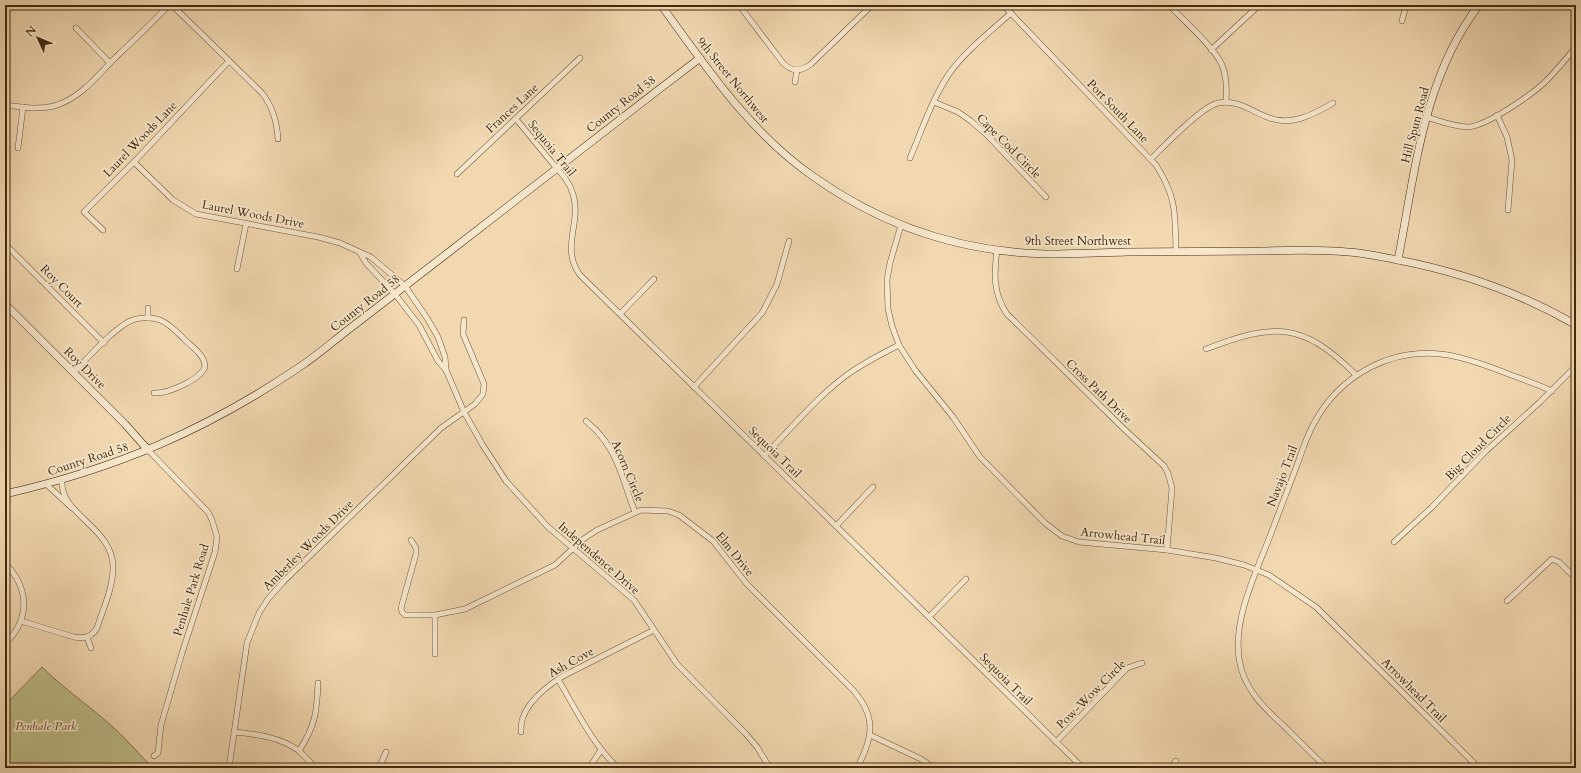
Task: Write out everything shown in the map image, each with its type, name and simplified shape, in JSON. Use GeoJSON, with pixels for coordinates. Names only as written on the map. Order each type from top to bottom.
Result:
{"type":"FeatureCollection","features":[{"type":"Feature","properties":{"kind":"street"},"geometry":{"type":"LineString","coordinates":[[5,105],[46,108],[67,101],[80,92],[169,5]]}},
{"type":"Feature","properties":{"kind":"street"},"geometry":{"type":"LineString","coordinates":[[172,5],[265,97],[275,117],[278,139]]}},
{"type":"Feature","properties":{"kind":"street","name":"9th Street Northwest"},"geometry":{"type":"LineString","coordinates":[[661,5],[741,110],[788,158],[811,176],[840,195],[901,225],[954,242],[997,250],[1038,254],[1323,250],[1364,254],[1428,265],[1480,281],[1520,296],[1576,325]]}},
{"type":"Feature","properties":{"kind":"street"},"geometry":{"type":"LineString","coordinates":[[739,5],[783,63],[790,69],[797,70],[804,69],[811,64],[872,5]]}},
{"type":"Feature","properties":{"kind":"street","name":"Port South Lane"},"geometry":{"type":"LineString","coordinates":[[1003,5],[1156,164],[1165,181],[1174,204],[1176,221],[1176,252]]}},
{"type":"Feature","properties":{"kind":"street"},"geometry":{"type":"LineString","coordinates":[[1169,5],[1211,50],[1220,62],[1226,82],[1226,102]]}},
{"type":"Feature","properties":{"kind":"street"},"geometry":{"type":"LineString","coordinates":[[1402,21],[1406,5]]}},
{"type":"Feature","properties":{"kind":"street","name":"Hill Spun Road"},"geometry":{"type":"LineString","coordinates":[[1398,260],[1416,157],[1426,117],[1450,54],[1475,6]]}},
{"type":"Feature","properties":{"kind":"street"},"geometry":{"type":"LineString","coordinates":[[1211,50],[1255,9]]}},
{"type":"Feature","properties":{"kind":"street"},"geometry":{"type":"LineString","coordinates":[[910,158],[934,102],[955,66],[971,49],[1011,13]]}},
{"type":"Feature","properties":{"kind":"street"},"geometry":{"type":"LineString","coordinates":[[76,28],[110,63]]}},
{"type":"Feature","properties":{"kind":"street"},"geometry":{"type":"LineString","coordinates":[[1426,117],[1459,126],[1468,127],[1478,125],[1497,115],[1541,85],[1576,47]]}},
{"type":"Feature","properties":{"kind":"street","name":"Frances Lane"},"geometry":{"type":"LineString","coordinates":[[457,174],[580,58]]}},
{"type":"Feature","properties":{"kind":"street","name":"County Road 58"},"geometry":{"type":"LineString","coordinates":[[5,494],[62,480],[113,464],[148,450],[206,423],[271,386],[316,356],[700,58]]}},
{"type":"Feature","properties":{"kind":"street","name":"Laurel Woods Lane"},"geometry":{"type":"LineString","coordinates":[[103,230],[84,212],[134,162],[229,61]]}},
{"type":"Feature","properties":{"kind":"street"},"geometry":{"type":"LineString","coordinates":[[795,82],[797,70]]}},
{"type":"Feature","properties":{"kind":"street","name":"Cape Cod Circle"},"geometry":{"type":"LineString","coordinates":[[934,102],[958,112],[971,121],[1046,197]]}},
{"type":"Feature","properties":{"kind":"street"},"geometry":{"type":"LineString","coordinates":[[1151,159],[1206,108],[1217,103],[1226,102],[1247,107],[1272,119],[1286,121],[1305,117],[1333,103]]}},
{"type":"Feature","properties":{"kind":"street"},"geometry":{"type":"LineString","coordinates":[[18,148],[23,107]]}},
{"type":"Feature","properties":{"kind":"street"},"geometry":{"type":"LineString","coordinates":[[1497,115],[1507,137],[1512,160],[1508,210]]}},
{"type":"Feature","properties":{"kind":"street","name":"Sequoia Trail"},"geometry":{"type":"LineString","coordinates":[[516,119],[571,187],[575,200],[571,250],[574,265],[584,279],[1083,768]]}},
{"type":"Feature","properties":{"kind":"street","name":"Laurel Woods Drive"},"geometry":{"type":"LineString","coordinates":[[134,162],[174,200],[189,210],[201,215],[318,237],[340,243],[371,257],[405,286]]}},
{"type":"Feature","properties":{"kind":"street"},"geometry":{"type":"LineString","coordinates":[[237,269],[246,224]]}},
{"type":"Feature","properties":{"kind":"street","name":"Arrowhead Trail"},"geometry":{"type":"LineString","coordinates":[[901,225],[890,263],[888,280],[888,309],[892,326],[900,345],[915,370],[953,417],[980,457],[1053,529],[1078,542],[1167,550],[1232,561],[1269,574],[1316,607],[1479,768]]}},
{"type":"Feature","properties":{"kind":"street"},"geometry":{"type":"LineString","coordinates":[[694,387],[762,313],[777,284],[789,241]]}},
{"type":"Feature","properties":{"kind":"street","name":"Roy Court"},"geometry":{"type":"LineString","coordinates":[[5,244],[104,343]]}},
{"type":"Feature","properties":{"kind":"street","name":"Cross Path Drive"},"geometry":{"type":"LineString","coordinates":[[997,250],[995,284],[1000,303],[1007,314],[1123,428],[1159,460],[1167,470],[1172,488],[1167,550]]}},
{"type":"Feature","properties":{"kind":"street","name":"Laurel Woods Drive"},"geometry":{"type":"LineString","coordinates":[[360,253],[366,263],[395,294]]}},
{"type":"Feature","properties":{"kind":"street"},"geometry":{"type":"LineString","coordinates":[[620,314],[654,279]]}},
{"type":"Feature","properties":{"kind":"street","name":"Independence Drive"},"geometry":{"type":"LineString","coordinates":[[405,286],[438,337],[445,357],[446,370]]}},
{"type":"Feature","properties":{"kind":"street","name":"Independence Drive"},"geometry":{"type":"LineString","coordinates":[[395,294],[419,325],[438,361],[446,370],[464,412],[482,444],[506,481],[537,516],[573,549],[630,596],[643,612],[677,664],[746,734],[770,768]]}},
{"type":"Feature","properties":{"kind":"street","name":"Roy Drive"},"geometry":{"type":"LineString","coordinates":[[5,304],[125,424],[148,450]]}},
{"type":"Feature","properties":{"kind":"street"},"geometry":{"type":"LineString","coordinates":[[148,308],[148,318]]}},
{"type":"Feature","properties":{"kind":"street"},"geometry":{"type":"LineString","coordinates":[[74,372],[122,326],[131,321],[148,318],[161,320],[174,329],[200,354],[205,365],[204,370],[198,376],[168,392],[154,393]]}},
{"type":"Feature","properties":{"kind":"street","name":"Amberley Woods Drive"},"geometry":{"type":"LineString","coordinates":[[229,768],[247,644],[254,623],[268,600],[292,573],[441,428],[475,404],[483,394],[484,384],[463,334],[464,320]]}},
{"type":"Feature","properties":{"kind":"street"},"geometry":{"type":"LineString","coordinates":[[1206,349],[1245,335],[1266,331],[1295,333],[1324,346],[1356,375]]}},
{"type":"Feature","properties":{"kind":"street"},"geometry":{"type":"LineString","coordinates":[[764,456],[837,383],[863,364],[900,345]]}},
{"type":"Feature","properties":{"kind":"street","name":"Navajo Trail"},"geometry":{"type":"LineString","coordinates":[[1327,768],[1261,704],[1252,693],[1241,669],[1238,650],[1238,635],[1242,614],[1257,570],[1312,426],[1329,400],[1356,375],[1378,363],[1409,354],[1435,354],[1461,357],[1481,363],[1552,391]]}},
{"type":"Feature","properties":{"kind":"street","name":"Big Cloud Circle"},"geometry":{"type":"LineString","coordinates":[[1394,542],[1431,508],[1486,451],[1552,391],[1576,366]]}},
{"type":"Feature","properties":{"kind":"street","name":"Acorn Circle"},"geometry":{"type":"LineString","coordinates":[[586,421],[599,432],[608,445],[618,466],[634,512]]}},
{"type":"Feature","properties":{"kind":"street","name":"Penhale Park Road"},"geometry":{"type":"LineString","coordinates":[[148,450],[208,512],[217,537],[215,552],[182,653],[161,725],[158,753],[154,756]]}},
{"type":"Feature","properties":{"kind":"street"},"geometry":{"type":"LineString","coordinates":[[21,621],[74,638],[87,636],[95,632],[97,628],[110,586],[113,564],[110,550],[106,542],[75,510],[63,491],[62,480]]}},
{"type":"Feature","properties":{"kind":"street"},"geometry":{"type":"LineString","coordinates":[[46,484],[67,505],[75,510]]}},
{"type":"Feature","properties":{"kind":"street"},"geometry":{"type":"LineString","coordinates":[[836,526],[873,487]]}},
{"type":"Feature","properties":{"kind":"street","name":"Elm Drive"},"geometry":{"type":"LineString","coordinates":[[411,540],[416,548],[416,554],[402,612],[405,615],[435,615],[457,612],[470,607],[555,565],[591,534],[634,512],[649,510],[675,513],[699,529],[713,541],[746,584],[857,694],[868,712],[870,721],[870,735],[867,746],[856,768]]}},
{"type":"Feature","properties":{"kind":"street"},"geometry":{"type":"LineString","coordinates":[[1507,601],[1552,559],[1559,562],[1576,579]]}},
{"type":"Feature","properties":{"kind":"street"},"geometry":{"type":"LineString","coordinates":[[5,563],[19,581],[23,603],[21,621],[15,633],[5,644]]}},
{"type":"Feature","properties":{"kind":"street"},"geometry":{"type":"LineString","coordinates":[[929,617],[966,579]]}},
{"type":"Feature","properties":{"kind":"street"},"geometry":{"type":"LineString","coordinates":[[435,615],[435,654]]}},
{"type":"Feature","properties":{"kind":"street","name":"Ash Cove"},"geometry":{"type":"LineString","coordinates":[[521,732],[521,723],[528,708],[558,679],[654,630]]}},
{"type":"Feature","properties":{"kind":"street"},"geometry":{"type":"LineString","coordinates":[[87,636],[91,648]]}},
{"type":"Feature","properties":{"kind":"street","name":"Pow-Wow Circle"},"geometry":{"type":"LineString","coordinates":[[1056,742],[1130,666],[1142,663]]}},
{"type":"Feature","properties":{"kind":"street"},"geometry":{"type":"LineString","coordinates":[[558,679],[584,725],[601,750],[618,768]]}},
{"type":"Feature","properties":{"kind":"street"},"geometry":{"type":"LineString","coordinates":[[299,751],[310,733],[315,720],[318,683]]}},
{"type":"Feature","properties":{"kind":"street"},"geometry":{"type":"LineString","coordinates":[[234,732],[275,739],[299,751],[316,768]]}},
{"type":"Feature","properties":{"kind":"street"},"geometry":{"type":"LineString","coordinates":[[870,735],[915,756],[934,768]]}},
{"type":"Feature","properties":{"kind":"street"},"geometry":{"type":"LineString","coordinates":[[589,768],[601,750]]}},
{"type":"Feature","properties":{"kind":"street"},"geometry":{"type":"LineString","coordinates":[[379,768],[386,752]]}},
{"type":"Feature","properties":{"kind":"street"},"geometry":{"type":"LineString","coordinates":[[1170,768],[1176,760]]}},
{"type":"Feature","properties":{"kind":"green space","name":"Penhale Park"},"geometry":{"type":"Polygon","coordinates":[[[42,667],[59,683],[114,728],[153,768],[5,768],[5,705],[42,667]]]}}]}
